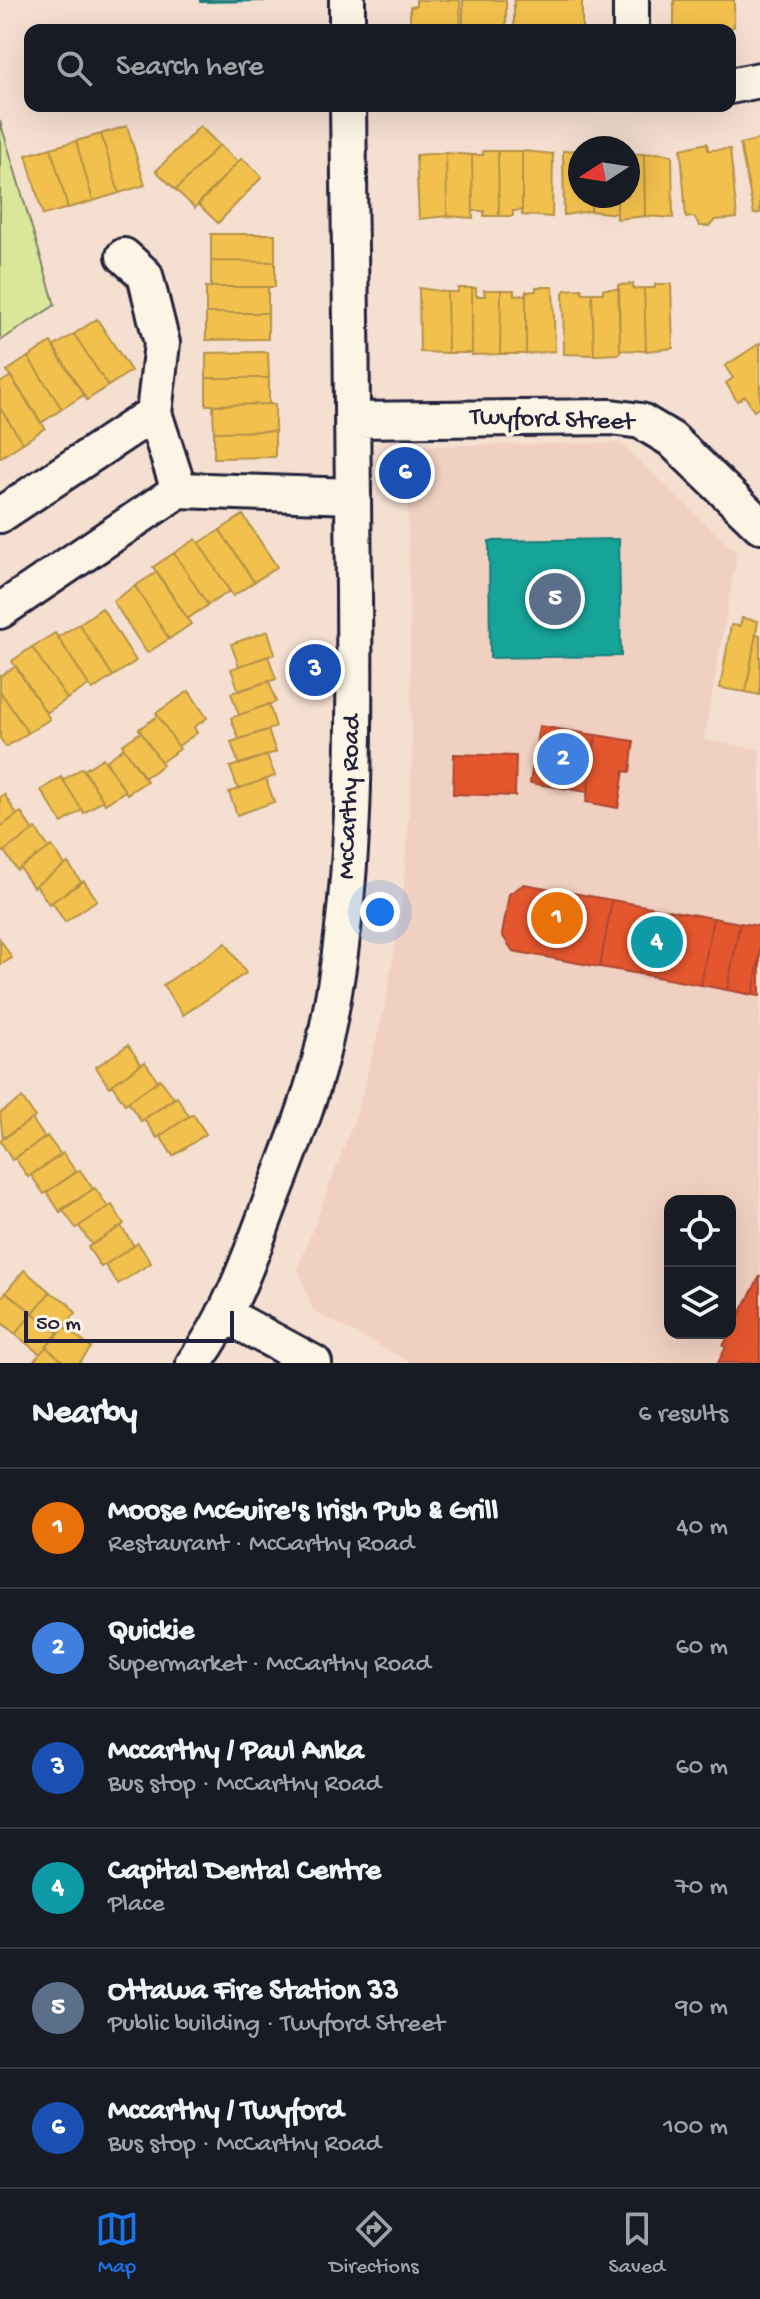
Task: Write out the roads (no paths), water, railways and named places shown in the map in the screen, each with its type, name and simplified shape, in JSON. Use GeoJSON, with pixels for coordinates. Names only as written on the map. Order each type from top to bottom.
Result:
{"type":"FeatureCollection","features":[{"type":"Feature","properties":{"kind":"street"},"geometry":{"type":"LineString","coordinates":[[347,0],[347,24]]}},
{"type":"Feature","properties":{"kind":"street"},"geometry":{"type":"LineString","coordinates":[[631,0],[631,24]]}},
{"type":"Feature","properties":{"kind":"street"},"geometry":{"type":"LineString","coordinates":[[736,85],[760,80]]}},
{"type":"Feature","properties":{"kind":"street","name":"McCarthy Road"},"geometry":{"type":"LineString","coordinates":[[194,1363],[224,1314],[285,1164],[324,1043],[344,926],[354,812],[348,112]]}},
{"type":"Feature","properties":{"kind":"street"},"geometry":{"type":"LineString","coordinates":[[124,256],[145,275],[162,343],[154,413],[179,490]]}},
{"type":"Feature","properties":{"kind":"street"},"geometry":{"type":"LineString","coordinates":[[0,515],[154,413]]}},
{"type":"Feature","properties":{"kind":"street","name":"Twyford Street"},"geometry":{"type":"LineString","coordinates":[[353,420],[611,417],[641,421],[671,439],[760,525]]}},
{"type":"Feature","properties":{"kind":"street"},"geometry":{"type":"LineString","coordinates":[[0,611],[179,490],[353,496]]}},
{"type":"Feature","properties":{"kind":"street"},"geometry":{"type":"LineString","coordinates":[[224,1314],[314,1363]]}},
{"type":"Feature","properties":{"kind":"place","name":"Mccarthy / Twyford"},"geometry":{"type":"Point","coordinates":[405,473]}},
{"type":"Feature","properties":{"kind":"place","name":"Ottawa Fire Station 33"},"geometry":{"type":"Point","coordinates":[555,599]}},
{"type":"Feature","properties":{"kind":"place","name":"Mccarthy / Paul Anka"},"geometry":{"type":"Point","coordinates":[315,670]}},
{"type":"Feature","properties":{"kind":"place","name":"Quickie"},"geometry":{"type":"Point","coordinates":[563,759]}},
{"type":"Feature","properties":{"kind":"place","name":"Moose McGuire's Irish Pub & Grill"},"geometry":{"type":"Point","coordinates":[557,918]}},
{"type":"Feature","properties":{"kind":"place","name":"Capital Dental Centre"},"geometry":{"type":"Point","coordinates":[657,942]}}]}
